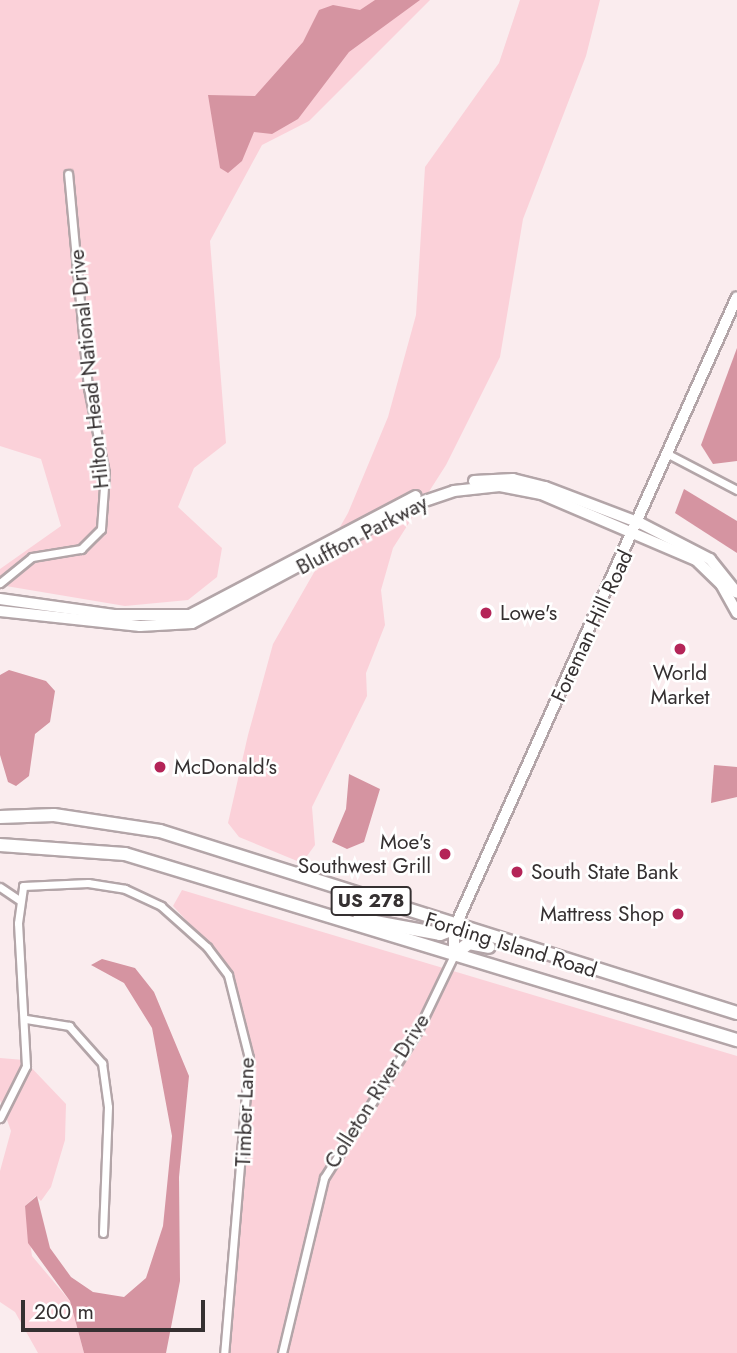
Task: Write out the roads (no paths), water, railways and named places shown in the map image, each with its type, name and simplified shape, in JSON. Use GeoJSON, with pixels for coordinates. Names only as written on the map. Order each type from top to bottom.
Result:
{"type":"FeatureCollection","features":[{"type":"Feature","properties":{"kind":"highway","name":"Fording Island Road"},"geometry":{"type":"LineString","coordinates":[[0,817],[54,815],[160,831],[454,929],[737,1013]]}},
{"type":"Feature","properties":{"kind":"highway","name":"Fording Island Road"},"geometry":{"type":"LineString","coordinates":[[0,845],[125,854],[737,1040]]}},
{"type":"Feature","properties":{"kind":"highway"},"geometry":{"type":"LineString","coordinates":[[304,909],[440,934],[454,929]]}},
{"type":"Feature","properties":{"kind":"highway"},"geometry":{"type":"LineString","coordinates":[[454,955],[477,944],[589,969]]}},
{"type":"Feature","properties":{"kind":"main road","name":"Foreman Hill Road"},"geometry":{"type":"LineString","coordinates":[[454,955],[454,929],[640,523],[737,298]]}},
{"type":"Feature","properties":{"kind":"main road","name":"Bluffton Parkway"},"geometry":{"type":"LineString","coordinates":[[0,599],[126,615],[190,615],[400,503],[493,478],[545,487],[640,523],[710,559],[737,593]]}},
{"type":"Feature","properties":{"kind":"main road","name":"Bluffton Parkway"},"geometry":{"type":"LineString","coordinates":[[0,611],[141,626],[192,623],[410,506],[480,486],[541,494],[634,536],[696,560],[721,584],[737,613]]}},
{"type":"Feature","properties":{"kind":"street","name":"Hilton Head National Drive"},"geometry":{"type":"LineString","coordinates":[[0,583],[32,557],[81,549],[101,529],[105,473],[88,388],[68,174]]}},
{"type":"Feature","properties":{"kind":"street"},"geometry":{"type":"LineString","coordinates":[[668,454],[737,490]]}},
{"type":"Feature","properties":{"kind":"street","name":"Timber Lane"},"geometry":{"type":"LineString","coordinates":[[19,900],[20,889],[32,883],[101,884],[132,891],[176,916],[228,975],[249,1076],[224,1353]]}},
{"type":"Feature","properties":{"kind":"street"},"geometry":{"type":"LineString","coordinates":[[0,887],[19,900],[26,1019],[23,1077],[0,1118]]}},
{"type":"Feature","properties":{"kind":"street","name":"Colleton River Drive"},"geometry":{"type":"LineString","coordinates":[[282,1353],[324,1178],[417,1032],[454,955]]}},
{"type":"Feature","properties":{"kind":"street"},"geometry":{"type":"LineString","coordinates":[[26,1019],[69,1026],[102,1063],[108,1107],[103,1233]]}},
{"type":"Feature","properties":{"kind":"place","name":"Lowe's"},"geometry":{"type":"Point","coordinates":[486,613]}},
{"type":"Feature","properties":{"kind":"place","name":"World Market"},"geometry":{"type":"Point","coordinates":[680,649]}},
{"type":"Feature","properties":{"kind":"place","name":"McDonald's"},"geometry":{"type":"Point","coordinates":[160,767]}},
{"type":"Feature","properties":{"kind":"place","name":"Moe's Southwest Grill"},"geometry":{"type":"Point","coordinates":[445,854]}},
{"type":"Feature","properties":{"kind":"place","name":"South State Bank"},"geometry":{"type":"Point","coordinates":[517,872]}},
{"type":"Feature","properties":{"kind":"place","name":"Mattress Shop"},"geometry":{"type":"Point","coordinates":[678,914]}}]}
